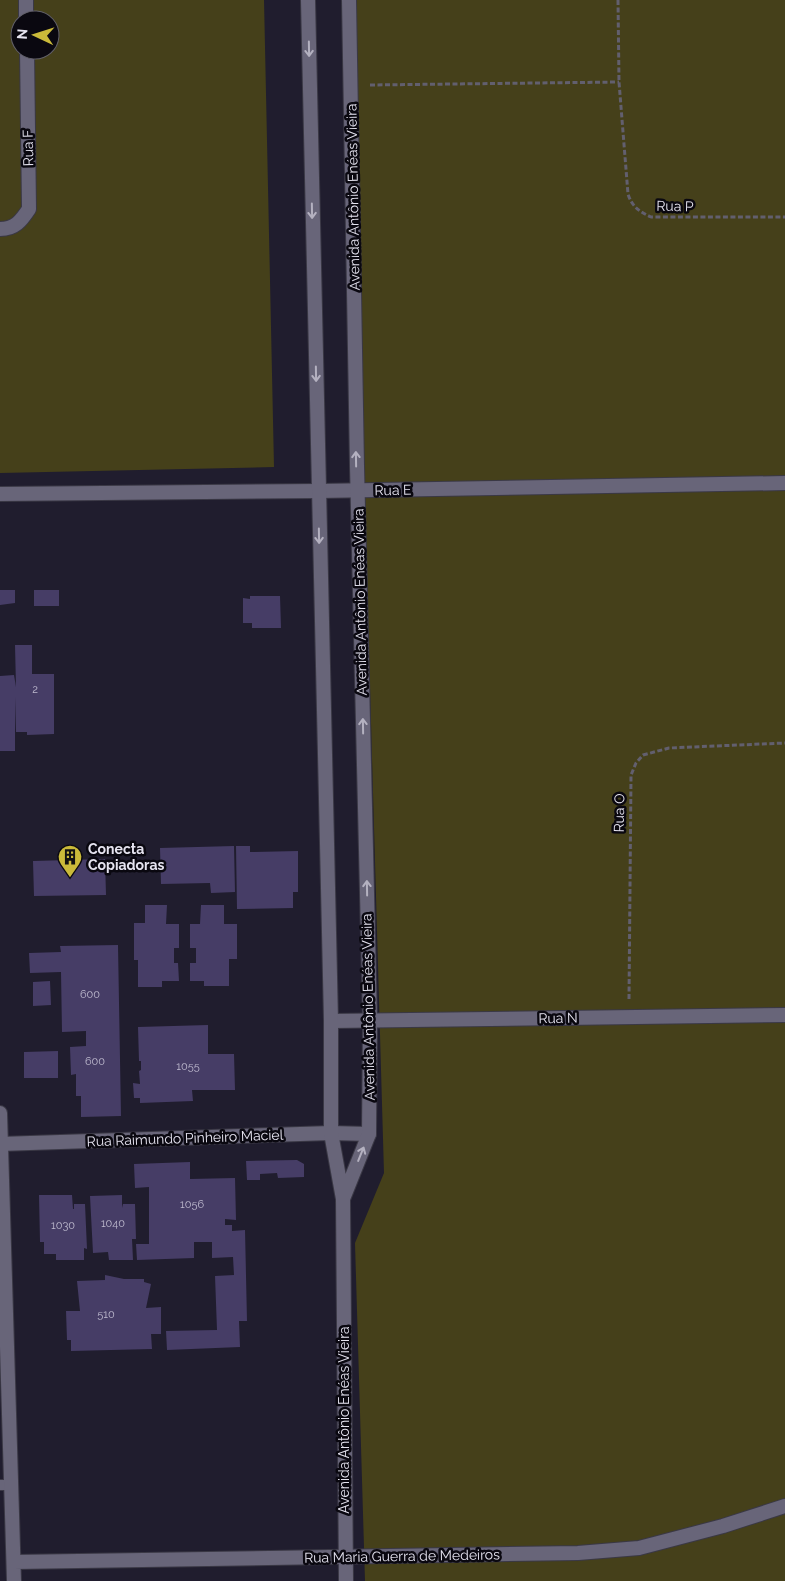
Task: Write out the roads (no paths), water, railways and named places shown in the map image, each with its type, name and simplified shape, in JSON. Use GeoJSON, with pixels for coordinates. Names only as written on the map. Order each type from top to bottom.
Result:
{"type":"FeatureCollection","features":[{"type":"Feature","properties":{"kind":"street","name":"Avenida Antônio Enéas Vieira"},"geometry":{"type":"LineString","coordinates":[[308,0],[332,1133],[343,1200],[346,1581]]}},
{"type":"Feature","properties":{"kind":"street","name":"Avenida Antônio Enéas Vieira"},"geometry":{"type":"LineString","coordinates":[[343,1200],[369,1134],[370,1021],[357,490],[349,0]]}},
{"type":"Feature","properties":{"kind":"street","name":"Rua F"},"geometry":{"type":"LineString","coordinates":[[0,229],[14,227],[21,221],[29,209],[27,60]]}},
{"type":"Feature","properties":{"kind":"street","name":"Rua E"},"geometry":{"type":"LineString","coordinates":[[0,494],[785,483]]}},
{"type":"Feature","properties":{"kind":"street","name":"Rua N"},"geometry":{"type":"LineString","coordinates":[[331,1020],[785,1015]]}},
{"type":"Feature","properties":{"kind":"street"},"geometry":{"type":"LineString","coordinates":[[0,1113],[5,1485],[14,1562],[14,1581]]}},
{"type":"Feature","properties":{"kind":"street","name":"Rua Raimundo Pinheiro Maciel"},"geometry":{"type":"LineString","coordinates":[[0,1144],[332,1133],[369,1134]]}},
{"type":"Feature","properties":{"kind":"street","name":"Rua Maria Guerra de Medeiros"},"geometry":{"type":"LineString","coordinates":[[14,1562],[578,1553],[640,1548],[723,1526],[785,1506]]}},
{"type":"Feature","properties":{"kind":"place","name":"Conecta Copiadoras"},"geometry":{"type":"Point","coordinates":[70,878]}}]}
